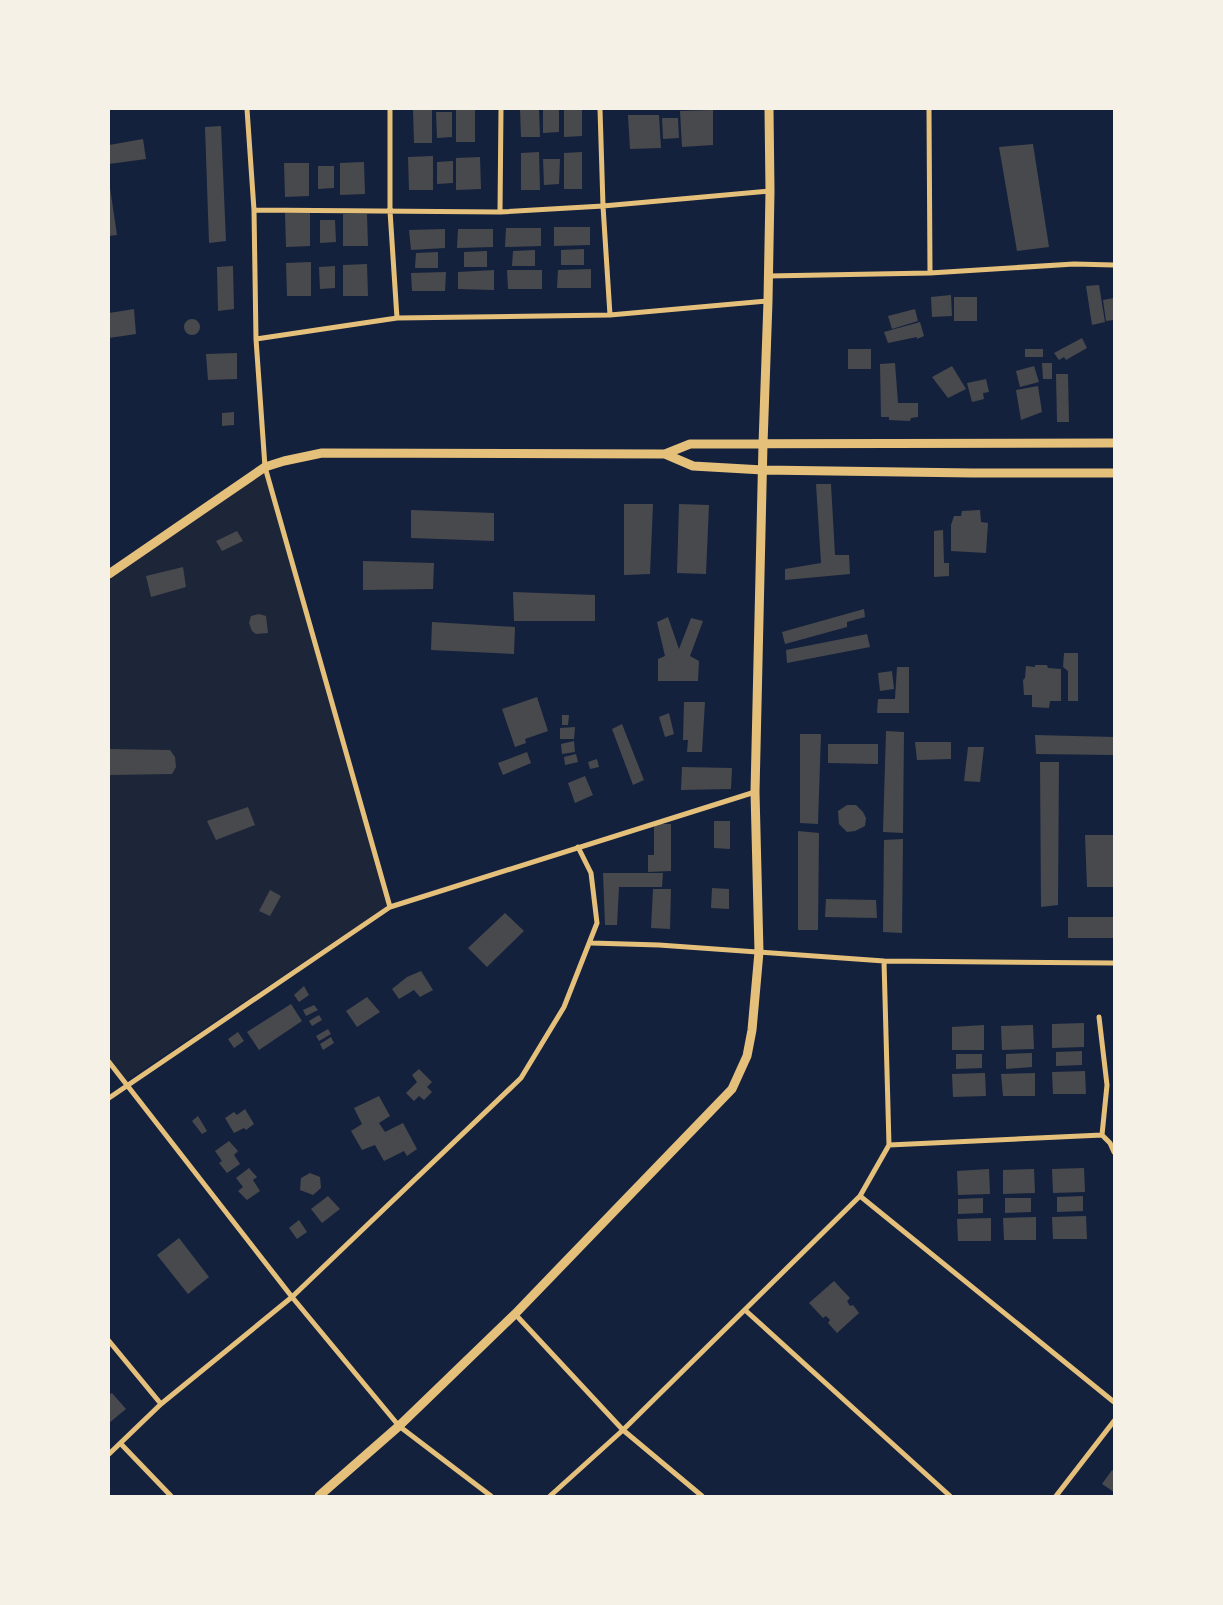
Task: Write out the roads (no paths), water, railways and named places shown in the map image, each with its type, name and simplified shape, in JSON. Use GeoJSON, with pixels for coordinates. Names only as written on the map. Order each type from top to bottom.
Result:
{"type":"FeatureCollection","features":[{"type":"Feature","properties":{"kind":"street"},"geometry":{"type":"LineString","coordinates":[[247,109],[254,210],[256,339],[265,468],[390,907]]}},
{"type":"Feature","properties":{"kind":"street"},"geometry":{"type":"LineString","coordinates":[[390,109],[390,211],[397,318]]}},
{"type":"Feature","properties":{"kind":"street"},"geometry":{"type":"LineString","coordinates":[[500,212],[501,109]]}},
{"type":"Feature","properties":{"kind":"street"},"geometry":{"type":"LineString","coordinates":[[600,109],[603,206],[610,315]]}},
{"type":"Feature","properties":{"kind":"street"},"geometry":{"type":"LineString","coordinates":[[319,1496],[399,1426],[515,1314],[732,1089],[747,1056],[752,1030],[759,952],[755,792],[768,302],[769,109]]}},
{"type":"Feature","properties":{"kind":"street"},"geometry":{"type":"LineString","coordinates":[[929,109],[930,273]]}},
{"type":"Feature","properties":{"kind":"street"},"geometry":{"type":"LineString","coordinates":[[254,210],[500,212],[603,206],[770,191]]}},
{"type":"Feature","properties":{"kind":"street"},"geometry":{"type":"LineString","coordinates":[[768,276],[930,273],[1074,264],[1114,265]]}},
{"type":"Feature","properties":{"kind":"street"},"geometry":{"type":"LineString","coordinates":[[256,339],[397,318],[610,315],[768,302]]}},
{"type":"Feature","properties":{"kind":"street"},"geometry":{"type":"LineString","coordinates":[[109,574],[265,468],[284,461],[322,453],[665,454],[690,444],[1114,443]]}},
{"type":"Feature","properties":{"kind":"street"},"geometry":{"type":"LineString","coordinates":[[665,454],[693,466],[763,470],[1114,473]]}},
{"type":"Feature","properties":{"kind":"street"},"geometry":{"type":"LineString","coordinates":[[109,1098],[390,907],[755,792]]}},
{"type":"Feature","properties":{"kind":"street"},"geometry":{"type":"LineString","coordinates":[[109,1454],[161,1404],[292,1297],[522,1078],[564,1007],[591,943],[597,923],[591,873],[578,847]]}},
{"type":"Feature","properties":{"kind":"street"},"geometry":{"type":"LineString","coordinates":[[591,943],[659,945],[884,961],[1114,962]]}},
{"type":"Feature","properties":{"kind":"street"},"geometry":{"type":"LineString","coordinates":[[550,1496],[623,1430],[860,1196],[890,1145],[884,961]]}},
{"type":"Feature","properties":{"kind":"street"},"geometry":{"type":"LineString","coordinates":[[1099,1017],[1107,1085],[1102,1136]]}},
{"type":"Feature","properties":{"kind":"street"},"geometry":{"type":"LineString","coordinates":[[109,1062],[292,1297],[399,1426],[491,1496]]}},
{"type":"Feature","properties":{"kind":"street"},"geometry":{"type":"LineString","coordinates":[[1107,1085],[1114,1085]]}},
{"type":"Feature","properties":{"kind":"street"},"geometry":{"type":"LineString","coordinates":[[890,1145],[1102,1136],[1110,1143],[1114,1152]]}},
{"type":"Feature","properties":{"kind":"street"},"geometry":{"type":"LineString","coordinates":[[860,1196],[1114,1402]]}},
{"type":"Feature","properties":{"kind":"street"},"geometry":{"type":"LineString","coordinates":[[745,1310],[950,1496]]}},
{"type":"Feature","properties":{"kind":"street"},"geometry":{"type":"LineString","coordinates":[[515,1314],[623,1430],[702,1496]]}},
{"type":"Feature","properties":{"kind":"street"},"geometry":{"type":"LineString","coordinates":[[109,1341],[161,1404]]}},
{"type":"Feature","properties":{"kind":"street"},"geometry":{"type":"LineString","coordinates":[[1056,1496],[1114,1421]]}},
{"type":"Feature","properties":{"kind":"street"},"geometry":{"type":"LineString","coordinates":[[121,1444],[170,1496]]}}]}
